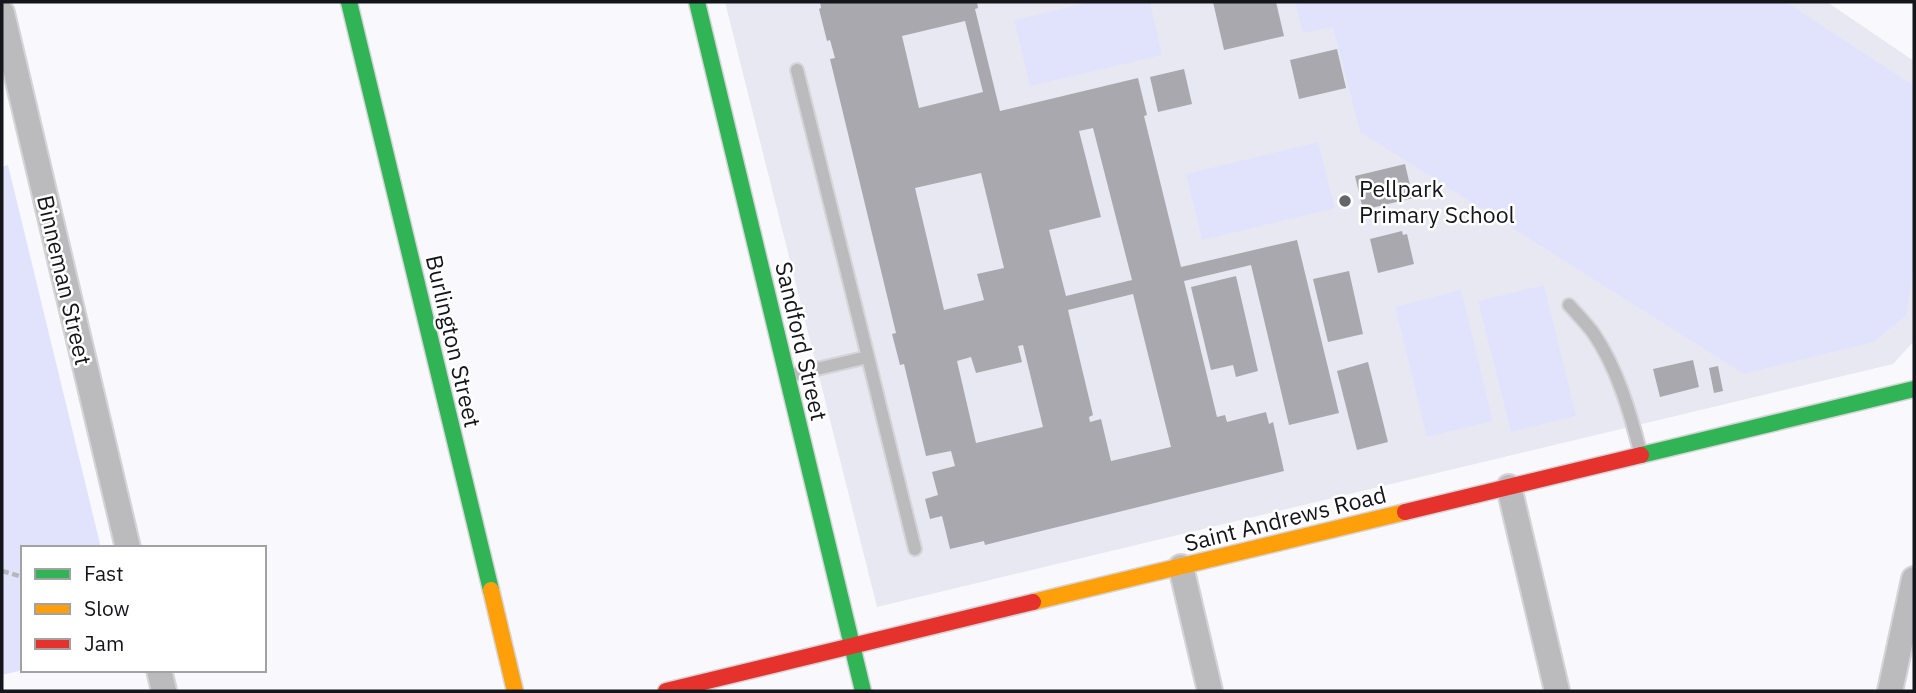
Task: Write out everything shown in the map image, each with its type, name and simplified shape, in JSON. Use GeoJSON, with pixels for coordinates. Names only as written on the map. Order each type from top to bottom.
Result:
{"type":"FeatureCollection","features":[{"type":"Feature","properties":{"kind":"street","name":"Burlington Street"},"geometry":{"type":"LineString","coordinates":[[349,2],[515,691]]}},
{"type":"Feature","properties":{"kind":"street","name":"Sandford Street"},"geometry":{"type":"LineString","coordinates":[[697,2],[863,691]]}},
{"type":"Feature","properties":{"kind":"street","name":"Binneman Street"},"geometry":{"type":"LineString","coordinates":[[2,13],[128,546]]}},
{"type":"Feature","properties":{"kind":"street","name":"Saint Andrews Road"},"geometry":{"type":"LineString","coordinates":[[666,691],[1914,389]]}},
{"type":"Feature","properties":{"kind":"street"},"geometry":{"type":"LineString","coordinates":[[1509,487],[1558,691]]}},
{"type":"Feature","properties":{"kind":"street"},"geometry":{"type":"LineString","coordinates":[[1181,568],[1210,691]]}},
{"type":"Feature","properties":{"kind":"street"},"geometry":{"type":"LineString","coordinates":[[1890,691],[1914,579]]}},
{"type":"Feature","properties":{"kind":"street"},"geometry":{"type":"LineString","coordinates":[[159,672],[164,691]]}},
{"type":"Feature","properties":{"kind":"lane"},"geometry":{"type":"LineString","coordinates":[[797,70],[915,548]]}},
{"type":"Feature","properties":{"kind":"lane"},"geometry":{"type":"LineString","coordinates":[[1569,305],[1594,333],[1613,367],[1641,455]]}},
{"type":"Feature","properties":{"kind":"lane"},"geometry":{"type":"LineString","coordinates":[[787,376],[868,358]]}},
{"type":"Feature","properties":{"kind":"path"},"geometry":{"type":"LineString","coordinates":[[2,572],[21,577]]}},
{"type":"Feature","properties":{"kind":"shaded area","name":"Pellpark Primary School"},"geometry":{"type":"Polygon","coordinates":[[[725,2],[1827,2],[1914,61],[1914,341],[1893,364],[877,607],[725,2]]]}},
{"type":"Feature","properties":{"kind":"shaded area"},"geometry":{"type":"Polygon","coordinates":[[[1091,2],[1150,2],[1162,55],[1030,86],[1014,20],[1091,2]]]}},
{"type":"Feature","properties":{"kind":"shaded area"},"geometry":{"type":"Polygon","coordinates":[[[1295,2],[1786,2],[1914,86],[1914,264],[1906,316],[1873,342],[1744,374],[1360,132],[1333,27],[1303,33],[1295,2]]]}},
{"type":"Feature","properties":{"kind":"shaded area"},"geometry":{"type":"Polygon","coordinates":[[[1318,142],[1335,208],[1202,240],[1186,174],[1318,142]]]}},
{"type":"Feature","properties":{"kind":"shaded area"},"geometry":{"type":"Polygon","coordinates":[[[8,165],[101,546],[21,546],[21,670],[2,675],[2,167],[8,165]]]}},
{"type":"Feature","properties":{"kind":"shaded area"},"geometry":{"type":"Polygon","coordinates":[[[1544,285],[1576,416],[1511,432],[1478,301],[1544,285]]]}},
{"type":"Feature","properties":{"kind":"shaded area"},"geometry":{"type":"Polygon","coordinates":[[[1461,290],[1493,421],[1427,437],[1395,307],[1461,290]]]}},
{"type":"Feature","properties":{"kind":"building"},"geometry":{"type":"Polygon","coordinates":[[[820,2],[977,2],[978,8],[975,9],[1000,111],[1138,78],[1147,115],[1144,116],[1181,267],[1297,240],[1339,413],[1289,425],[1251,265],[1184,281],[1217,417],[1225,415],[1227,422],[1266,412],[1269,424],[1273,422],[1284,471],[985,545],[984,541],[950,549],[942,516],[930,519],[925,499],[938,495],[932,472],[955,466],[951,451],[926,456],[904,364],[900,365],[892,334],[896,333],[830,59],[835,58],[830,40],[827,41],[819,9],[820,2]],[[965,21],[902,36],[919,108],[983,92],[965,21]],[[1093,128],[1079,131],[1101,217],[1049,230],[1066,296],[1132,280],[1093,128]],[[981,173],[915,188],[944,310],[984,300],[977,274],[1004,268],[981,173]],[[1133,294],[1068,310],[1093,415],[1089,417],[1090,422],[1101,419],[1111,461],[1171,447],[1133,294]],[[1023,345],[1018,346],[1022,362],[976,373],[971,357],[957,361],[976,443],[1043,427],[1023,345]]]}},
{"type":"Feature","properties":{"kind":"building"},"geometry":{"type":"Polygon","coordinates":[[[1213,2],[1276,2],[1284,36],[1224,50],[1213,2]]]}},
{"type":"Feature","properties":{"kind":"building"},"geometry":{"type":"Polygon","coordinates":[[[1337,49],[1346,88],[1299,99],[1290,60],[1337,49]]]}},
{"type":"Feature","properties":{"kind":"building"},"geometry":{"type":"Polygon","coordinates":[[[1184,69],[1192,104],[1158,112],[1150,77],[1184,69]]]}},
{"type":"Feature","properties":{"kind":"building"},"geometry":{"type":"Polygon","coordinates":[[[1405,164],[1413,198],[1363,210],[1355,176],[1405,164]]]}},
{"type":"Feature","properties":{"kind":"building"},"geometry":{"type":"Polygon","coordinates":[[[1402,231],[1403,235],[1407,234],[1414,264],[1378,273],[1370,239],[1402,231]]]}},
{"type":"Feature","properties":{"kind":"building"},"geometry":{"type":"Polygon","coordinates":[[[1349,271],[1363,334],[1328,342],[1313,279],[1349,271]]]}},
{"type":"Feature","properties":{"kind":"building"},"geometry":{"type":"Polygon","coordinates":[[[1236,276],[1258,371],[1236,377],[1233,365],[1211,370],[1191,287],[1236,276]]]}},
{"type":"Feature","properties":{"kind":"building"},"geometry":{"type":"Polygon","coordinates":[[[1693,360],[1699,387],[1660,397],[1653,369],[1693,360]]]}},
{"type":"Feature","properties":{"kind":"building"},"geometry":{"type":"Polygon","coordinates":[[[1368,362],[1388,442],[1357,450],[1337,371],[1368,362]]]}},
{"type":"Feature","properties":{"kind":"building"},"geometry":{"type":"Polygon","coordinates":[[[1718,366],[1723,391],[1714,393],[1709,368],[1718,366]]]}},
{"type":"Feature","properties":{"kind":"traffic: fast"},"geometry":{"type":"LineString","coordinates":[[349,2],[491,590]]}},
{"type":"Feature","properties":{"kind":"traffic: fast"},"geometry":{"type":"LineString","coordinates":[[697,2],[863,691]]}},
{"type":"Feature","properties":{"kind":"traffic: fast"},"geometry":{"type":"LineString","coordinates":[[1641,455],[1914,389]]}},
{"type":"Feature","properties":{"kind":"traffic: slow"},"geometry":{"type":"LineString","coordinates":[[1033,602],[1405,512]]}},
{"type":"Feature","properties":{"kind":"traffic: slow"},"geometry":{"type":"LineString","coordinates":[[491,590],[515,691]]}},
{"type":"Feature","properties":{"kind":"traffic: jam"},"geometry":{"type":"LineString","coordinates":[[1405,512],[1641,455]]}},
{"type":"Feature","properties":{"kind":"traffic: jam"},"geometry":{"type":"LineString","coordinates":[[666,691],[1033,602]]}},
{"type":"Feature","properties":{"kind":"place","name":"Pellpark Primary School"},"geometry":{"type":"Point","coordinates":[1345,201]}}]}
